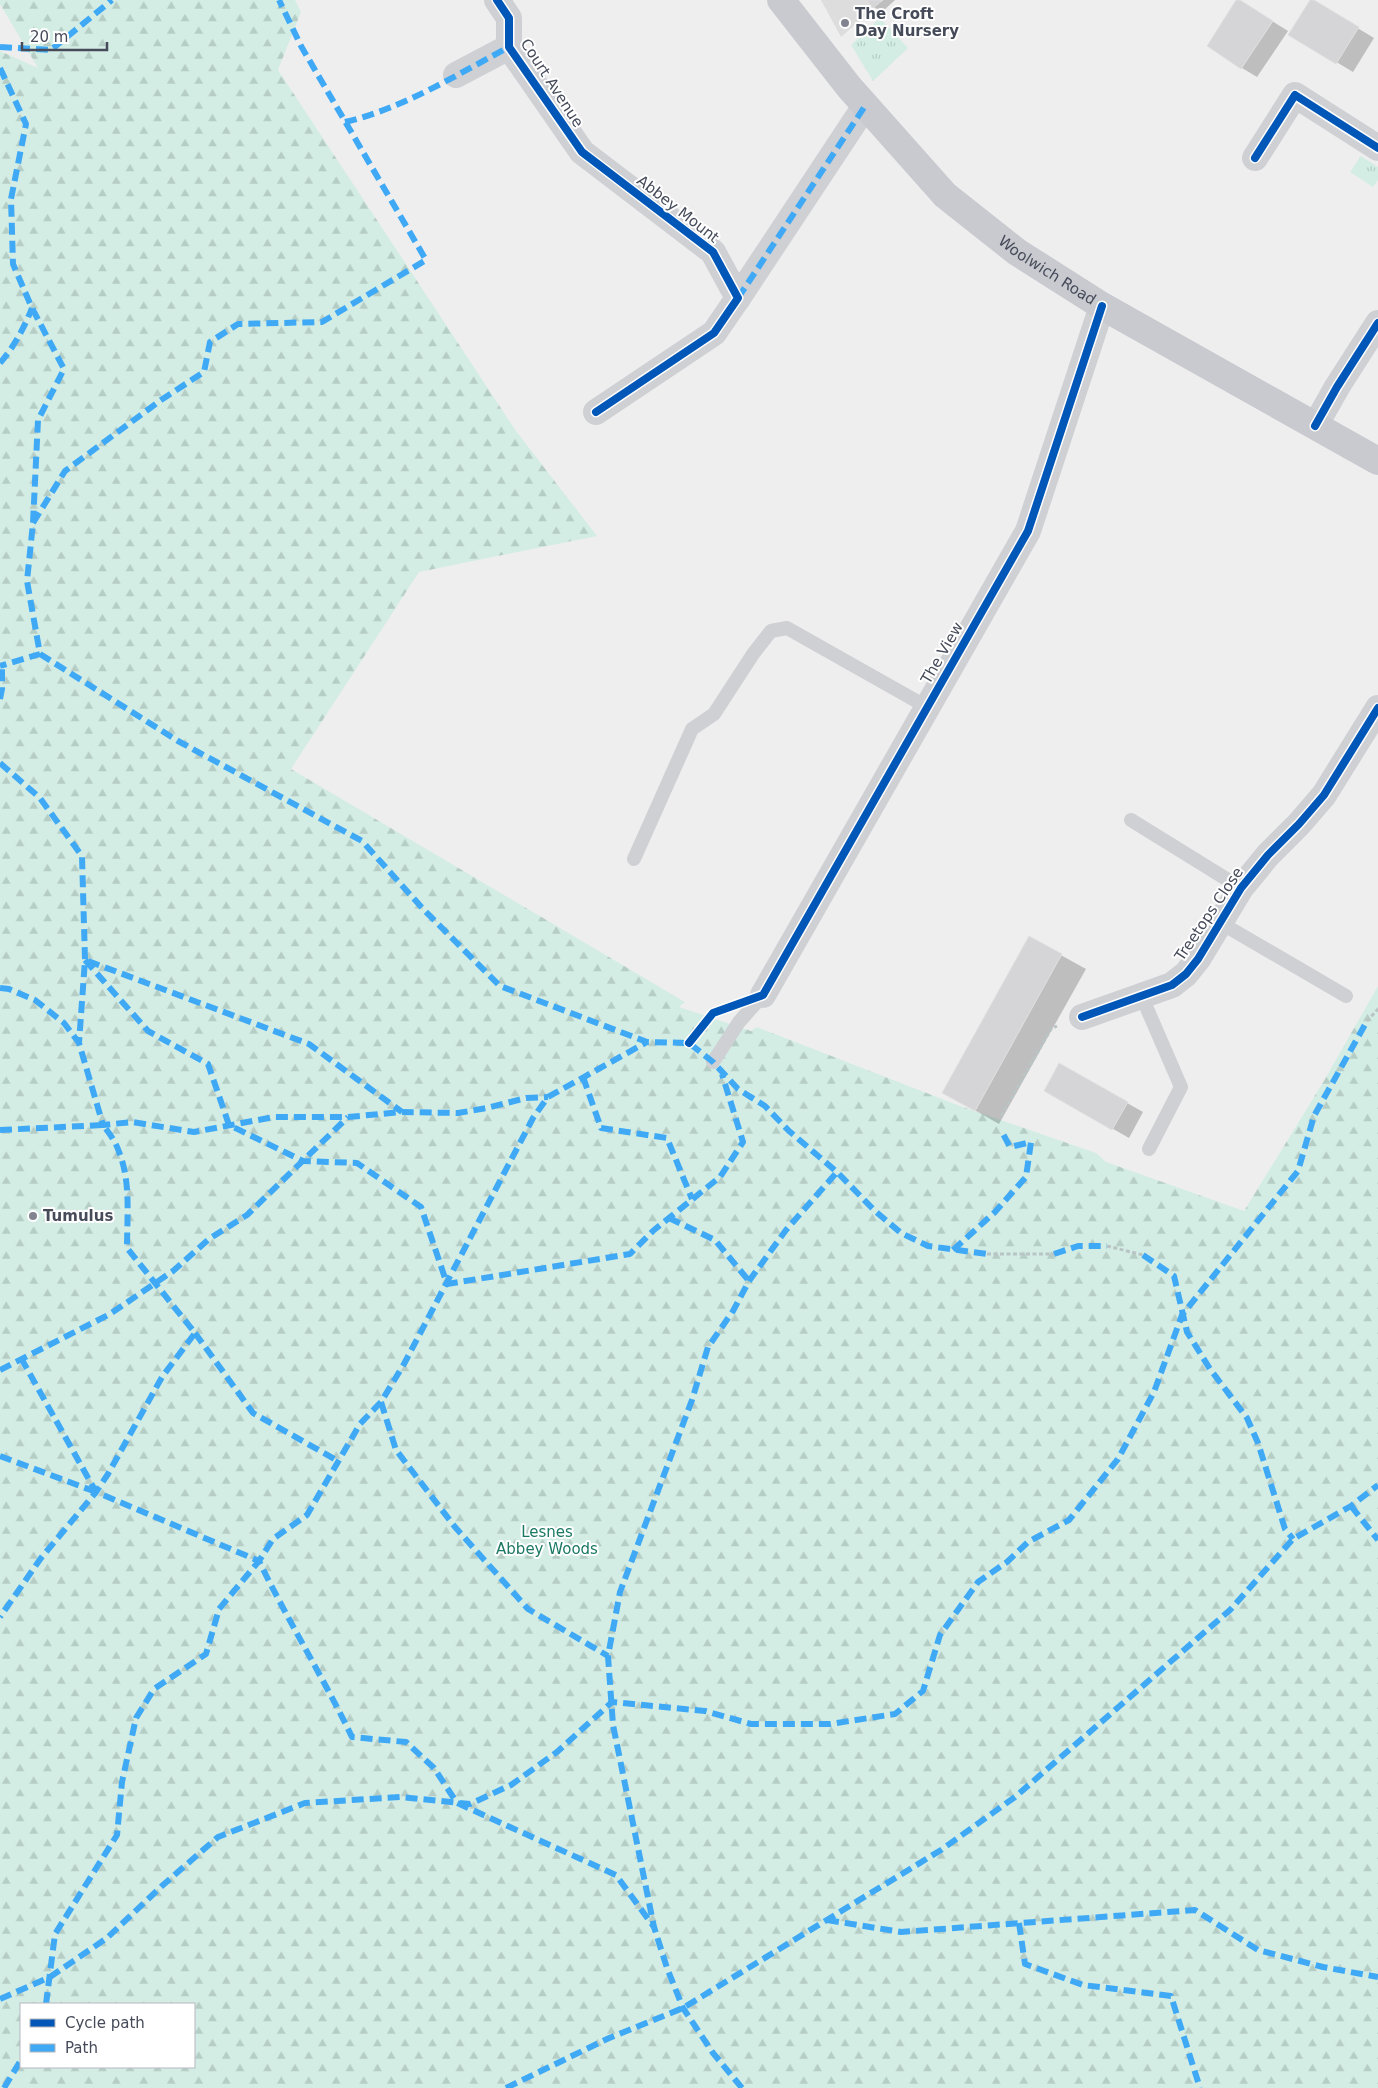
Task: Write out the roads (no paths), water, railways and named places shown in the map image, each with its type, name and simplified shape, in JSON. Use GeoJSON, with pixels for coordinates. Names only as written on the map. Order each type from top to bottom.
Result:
{"type":"FeatureCollection","features":[{"type":"Feature","properties":{"kind":"main road","name":"Woolwich Road"},"geometry":{"type":"LineString","coordinates":[[781,0],[865,106],[945,195],[1017,252],[1102,306],[1378,461]]}},
{"type":"Feature","properties":{"kind":"street","name":"Court Avenue"},"geometry":{"type":"LineString","coordinates":[[497,0],[509,18],[509,47],[582,152]]}},
{"type":"Feature","properties":{"kind":"street","name":"Court Avenue"},"geometry":{"type":"LineString","coordinates":[[456,75],[509,47]]}},
{"type":"Feature","properties":{"kind":"street"},"geometry":{"type":"LineString","coordinates":[[1255,158],[1296,95],[1378,148]]}},
{"type":"Feature","properties":{"kind":"street"},"geometry":{"type":"LineString","coordinates":[[596,412],[714,333],[865,106]]}},
{"type":"Feature","properties":{"kind":"street","name":"Abbey Mount"},"geometry":{"type":"LineString","coordinates":[[582,152],[713,252],[738,298]]}},
{"type":"Feature","properties":{"kind":"street","name":"The View"},"geometry":{"type":"LineString","coordinates":[[763,995],[1028,531],[1102,306]]}},
{"type":"Feature","properties":{"kind":"street"},"geometry":{"type":"LineString","coordinates":[[1315,426],[1337,387],[1378,323]]}},
{"type":"Feature","properties":{"kind":"street","name":"Treetops Close"},"geometry":{"type":"LineString","coordinates":[[1082,1017],[1172,986],[1186,974],[1198,960],[1241,888],[1268,855],[1299,824],[1324,795],[1378,708]]}},
{"type":"Feature","properties":{"kind":"lane"},"geometry":{"type":"LineString","coordinates":[[634,859],[692,729],[714,714],[771,631],[786,628],[927,707]]}},
{"type":"Feature","properties":{"kind":"lane"},"geometry":{"type":"LineString","coordinates":[[1131,820],[1241,888]]}},
{"type":"Feature","properties":{"kind":"lane"},"geometry":{"type":"LineString","coordinates":[[1219,922],[1346,996]]}},
{"type":"Feature","properties":{"kind":"lane"},"geometry":{"type":"LineString","coordinates":[[713,1062],[739,1022],[763,995]]}},
{"type":"Feature","properties":{"kind":"lane"},"geometry":{"type":"LineString","coordinates":[[1142,996],[1181,1087],[1149,1148]]}},
{"type":"Feature","properties":{"kind":"place","name":"The Croft Day Nursery"},"geometry":{"type":"Point","coordinates":[845,23]}},
{"type":"Feature","properties":{"kind":"place","name":"Tumulus"},"geometry":{"type":"Point","coordinates":[33,1216]}},
{"type":"Feature","properties":{"kind":"park label","name":"Lesnes Abbey Woods"},"geometry":{"type":"Point","coordinates":[547,1540]}}]}
